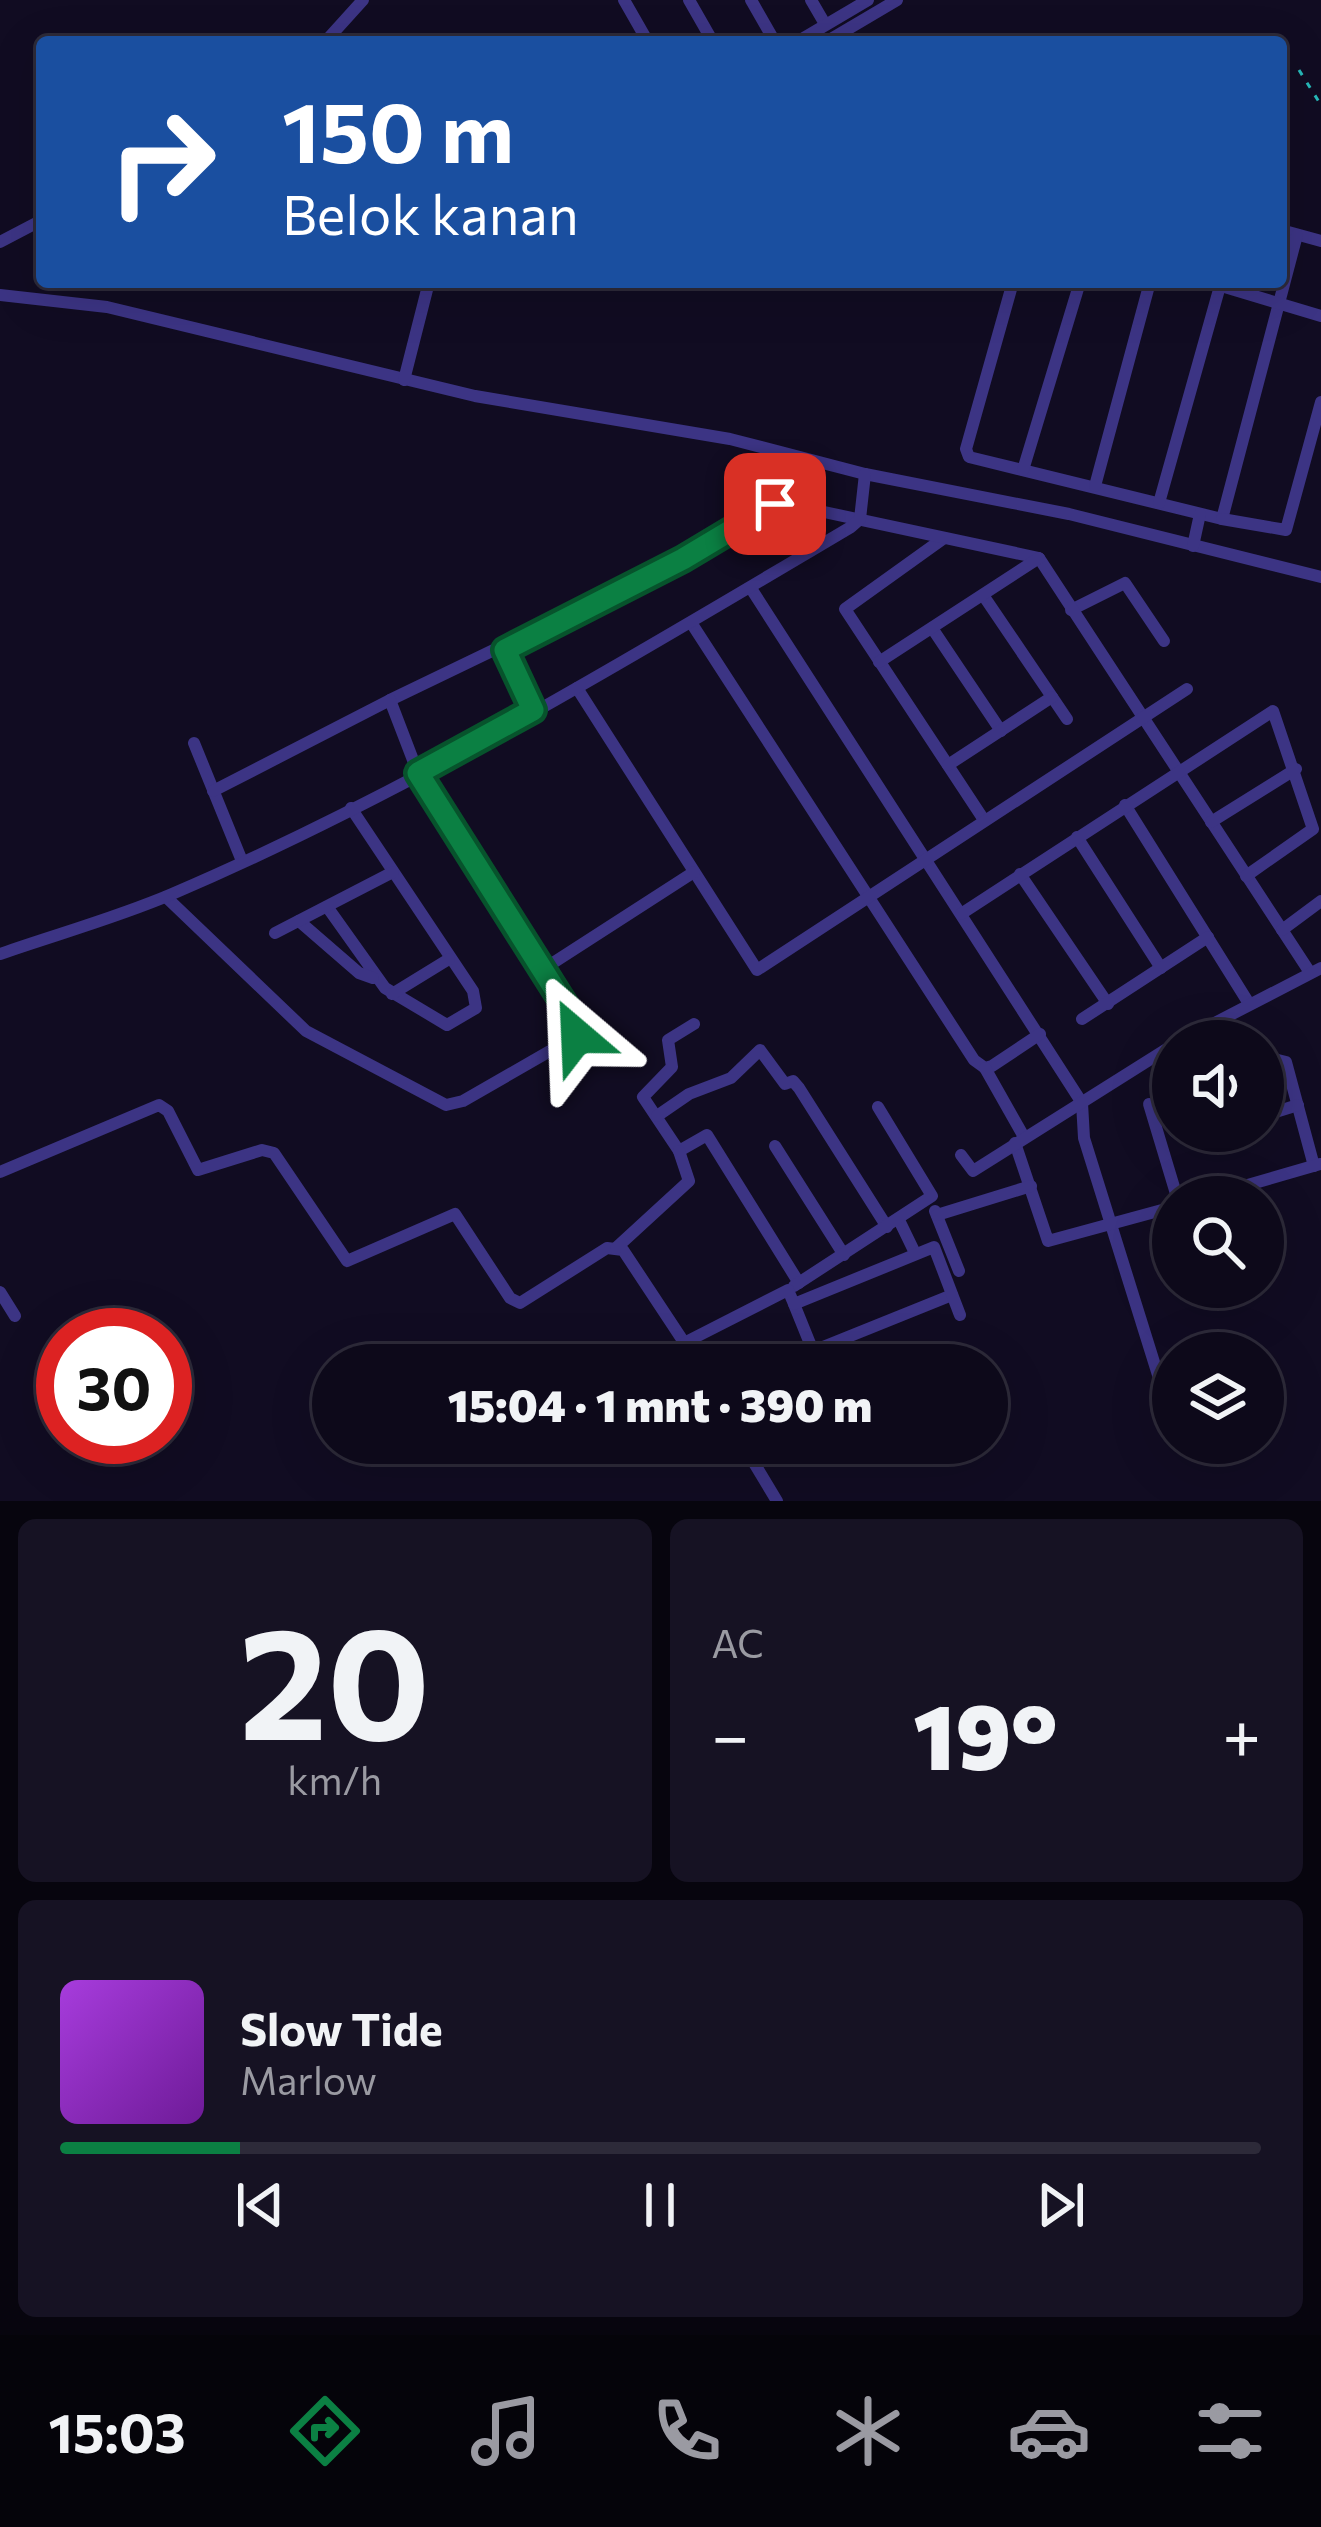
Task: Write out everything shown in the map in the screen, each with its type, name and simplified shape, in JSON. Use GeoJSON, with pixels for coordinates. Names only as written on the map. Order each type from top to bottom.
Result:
{"type":"FeatureCollection","features":[{"type":"Feature","properties":{"kind":"street"},"geometry":{"type":"LineString","coordinates":[[330,36],[363,0]]}},
{"type":"Feature","properties":{"kind":"street"},"geometry":{"type":"LineString","coordinates":[[624,0],[645,36]]}},
{"type":"Feature","properties":{"kind":"street"},"geometry":{"type":"LineString","coordinates":[[689,0],[710,36]]}},
{"type":"Feature","properties":{"kind":"street"},"geometry":{"type":"LineString","coordinates":[[751,0],[772,36]]}},
{"type":"Feature","properties":{"kind":"street"},"geometry":{"type":"LineString","coordinates":[[811,0],[825,24]]}},
{"type":"Feature","properties":{"kind":"street"},"geometry":{"type":"LineString","coordinates":[[806,36],[868,0]]}},
{"type":"Feature","properties":{"kind":"street"},"geometry":{"type":"LineString","coordinates":[[835,36],[881,4],[897,0]]}},
{"type":"Feature","properties":{"kind":"street"},"geometry":{"type":"LineString","coordinates":[[0,242],[36,223]]}},
{"type":"Feature","properties":{"kind":"street"},"geometry":{"type":"LineString","coordinates":[[1287,232],[1321,241]]}},
{"type":"Feature","properties":{"kind":"street"},"geometry":{"type":"LineString","coordinates":[[1287,279],[1298,235]]}},
{"type":"Feature","properties":{"kind":"street"},"geometry":{"type":"LineString","coordinates":[[404,380],[427,288]]}},
{"type":"Feature","properties":{"kind":"street"},"geometry":{"type":"LineString","coordinates":[[1011,288],[966,449],[975,459],[1159,503],[1197,532]]}},
{"type":"Feature","properties":{"kind":"street"},"geometry":{"type":"LineString","coordinates":[[1023,470],[1078,288]]}},
{"type":"Feature","properties":{"kind":"street"},"geometry":{"type":"LineString","coordinates":[[1095,486],[1148,288]]}},
{"type":"Feature","properties":{"kind":"street"},"geometry":{"type":"LineString","coordinates":[[1159,503],[1213,288]]}},
{"type":"Feature","properties":{"kind":"street"},"geometry":{"type":"LineString","coordinates":[[1228,288],[1321,316]]}},
{"type":"Feature","properties":{"kind":"street"},"geometry":{"type":"LineString","coordinates":[[1222,519],[1285,288]]}},
{"type":"Feature","properties":{"kind":"street"},"geometry":{"type":"LineString","coordinates":[[0,295],[107,307],[552,412],[730,440],[865,474],[1069,514],[1197,532],[1321,577]]}},
{"type":"Feature","properties":{"kind":"street"},"geometry":{"type":"LineString","coordinates":[[1197,532],[1222,519],[1286,530],[1321,401]]}},
{"type":"Feature","properties":{"kind":"street"},"geometry":{"type":"LineString","coordinates":[[860,519],[865,474]]}},
{"type":"Feature","properties":{"kind":"street"},"geometry":{"type":"LineString","coordinates":[[213,791],[493,648],[505,650],[782,503],[1039,558],[1282,930],[1315,969],[1216,1020]]}},
{"type":"Feature","properties":{"kind":"street"},"geometry":{"type":"LineString","coordinates":[[0,954],[166,897],[352,808],[752,590],[860,519]]}},
{"type":"Feature","properties":{"kind":"street"},"geometry":{"type":"LineString","coordinates":[[944,538],[845,609],[984,820]]}},
{"type":"Feature","properties":{"kind":"street"},"geometry":{"type":"LineString","coordinates":[[879,662],[1039,558]]}},
{"type":"Feature","properties":{"kind":"street"},"geometry":{"type":"LineString","coordinates":[[1071,610],[1125,584],[1164,641]]}},
{"type":"Feature","properties":{"kind":"street"},"geometry":{"type":"LineString","coordinates":[[752,590],[1082,1103],[1084,1138],[1152,1355]]}},
{"type":"Feature","properties":{"kind":"street"},"geometry":{"type":"LineString","coordinates":[[983,595],[1067,719]]}},
{"type":"Feature","properties":{"kind":"street"},"geometry":{"type":"LineString","coordinates":[[692,624],[985,1069],[1020,1140],[1048,1241],[1152,1213]]}},
{"type":"Feature","properties":{"kind":"street"},"geometry":{"type":"LineString","coordinates":[[932,628],[1000,731]]}},
{"type":"Feature","properties":{"kind":"street"},"geometry":{"type":"LineString","coordinates":[[505,650],[533,710]]}},
{"type":"Feature","properties":{"kind":"street"},"geometry":{"type":"LineString","coordinates":[[577,688],[757,970],[1186,689]]}},
{"type":"Feature","properties":{"kind":"street"},"geometry":{"type":"LineString","coordinates":[[948,765],[1052,697]]}},
{"type":"Feature","properties":{"kind":"street"},"geometry":{"type":"LineString","coordinates":[[166,897],[306,1030],[446,1105],[463,1101],[577,1036],[578,1027],[418,773],[390,700]]}},
{"type":"Feature","properties":{"kind":"street"},"geometry":{"type":"LineString","coordinates":[[961,914],[1273,711],[1313,830],[1246,876]]}},
{"type":"Feature","properties":{"kind":"street"},"geometry":{"type":"LineString","coordinates":[[194,743],[242,862]]}},
{"type":"Feature","properties":{"kind":"street"},"geometry":{"type":"LineString","coordinates":[[1211,822],[1296,769]]}},
{"type":"Feature","properties":{"kind":"street"},"geometry":{"type":"LineString","coordinates":[[1125,805],[1248,1002]]}},
{"type":"Feature","properties":{"kind":"street"},"geometry":{"type":"LineString","coordinates":[[328,908],[376,979],[392,994],[447,1024],[476,1008],[476,998],[352,808]]}},
{"type":"Feature","properties":{"kind":"street"},"geometry":{"type":"LineString","coordinates":[[1077,837],[1161,968]]}},
{"type":"Feature","properties":{"kind":"street"},"geometry":{"type":"LineString","coordinates":[[274,933],[393,872]]}},
{"type":"Feature","properties":{"kind":"street"},"geometry":{"type":"LineString","coordinates":[[542,970],[694,872]]}},
{"type":"Feature","properties":{"kind":"street"},"geometry":{"type":"LineString","coordinates":[[1020,874],[1108,1004]]}},
{"type":"Feature","properties":{"kind":"street"},"geometry":{"type":"LineString","coordinates":[[1282,930],[1321,901]]}},
{"type":"Feature","properties":{"kind":"street"},"geometry":{"type":"LineString","coordinates":[[298,921],[359,974],[376,979]]}},
{"type":"Feature","properties":{"kind":"street"},"geometry":{"type":"LineString","coordinates":[[1082,1019],[1208,937]]}},
{"type":"Feature","properties":{"kind":"street"},"geometry":{"type":"LineString","coordinates":[[392,994],[448,958]]}},
{"type":"Feature","properties":{"kind":"street"},"geometry":{"type":"LineString","coordinates":[[616,1248],[689,1181],[679,1151],[643,1096],[673,1067],[668,1040],[694,1024]]}},
{"type":"Feature","properties":{"kind":"street"},"geometry":{"type":"LineString","coordinates":[[985,1069],[1040,1034]]}},
{"type":"Feature","properties":{"kind":"street"},"geometry":{"type":"LineString","coordinates":[[657,1116],[689,1094],[731,1078],[760,1050],[785,1084],[794,1081],[915,1253]]}},
{"type":"Feature","properties":{"kind":"street"},"geometry":{"type":"LineString","coordinates":[[961,1155],[973,1171],[1152,1058]]}},
{"type":"Feature","properties":{"kind":"street"},"geometry":{"type":"LineString","coordinates":[[1279,1176],[1317,1165],[1284,1061]]}},
{"type":"Feature","properties":{"kind":"street"},"geometry":{"type":"LineString","coordinates":[[0,1172],[159,1105],[168,1111],[198,1170],[262,1150],[274,1154],[347,1261],[455,1214],[510,1298],[520,1304],[607,1248],[616,1248],[629,1255],[686,1342],[794,1292],[934,1246],[959,1315]]}},
{"type":"Feature","properties":{"kind":"street"},"geometry":{"type":"LineString","coordinates":[[1149,1105],[1152,1108]]}},
{"type":"Feature","properties":{"kind":"street"},"geometry":{"type":"LineString","coordinates":[[1284,1109],[1298,1105]]}},
{"type":"Feature","properties":{"kind":"street"},"geometry":{"type":"LineString","coordinates":[[794,1292],[932,1196],[878,1107]]}},
{"type":"Feature","properties":{"kind":"street"},"geometry":{"type":"LineString","coordinates":[[679,1151],[707,1135],[794,1292],[813,1351],[952,1295]]}},
{"type":"Feature","properties":{"kind":"street"},"geometry":{"type":"LineString","coordinates":[[775,1146],[844,1255]]}},
{"type":"Feature","properties":{"kind":"street"},"geometry":{"type":"LineString","coordinates":[[958,1271],[935,1210],[1031,1186]]}},
{"type":"Feature","properties":{"kind":"street"},"geometry":{"type":"LineString","coordinates":[[0,1292],[15,1316]]}},
{"type":"Feature","properties":{"kind":"street"},"geometry":{"type":"LineString","coordinates":[[755,1464],[777,1501]]}},
{"type":"Feature","properties":{"kind":"path"},"geometry":{"type":"LineString","coordinates":[[1299,70],[1321,106]]}},
{"type":"Feature","properties":{"kind":"route"},"geometry":{"type":"LineString","coordinates":[[577,1036],[573,1018],[418,773],[533,710],[505,650],[683,559],[775,504]]}}]}
